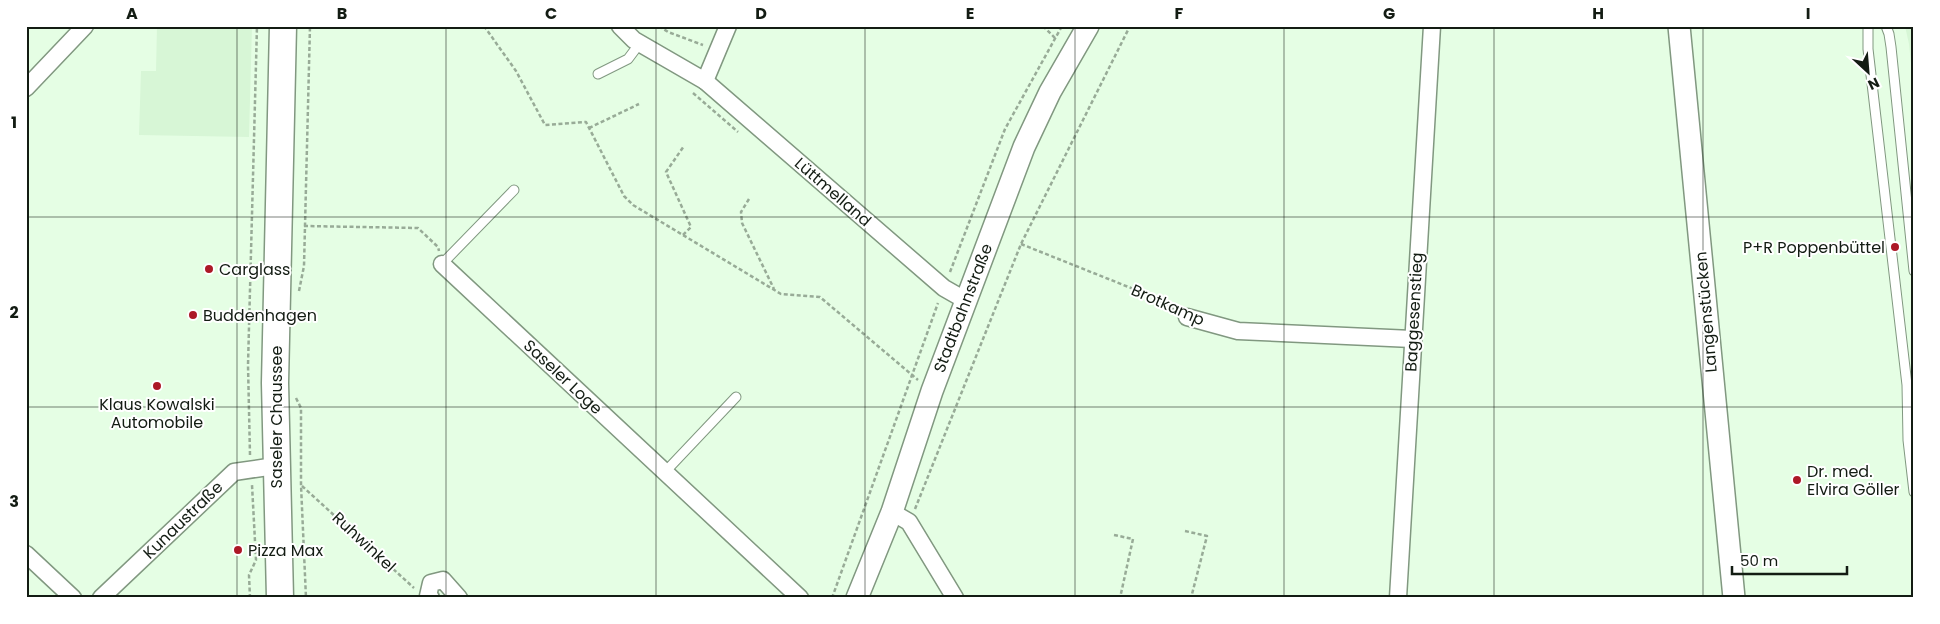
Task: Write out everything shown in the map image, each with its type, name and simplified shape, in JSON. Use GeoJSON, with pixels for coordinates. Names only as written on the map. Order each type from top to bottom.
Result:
{"type":"FeatureCollection","features":[{"type":"Feature","properties":{"kind":"main road","name":"Saseler Chaussee"},"geometry":{"type":"LineString","coordinates":[[280,598],[263,468],[276,300],[284,26]]}},
{"type":"Feature","properties":{"kind":"street","name":"Lüttmelland"},"geometry":{"type":"LineString","coordinates":[[620,26],[640,43],[705,81],[944,288],[965,300]]}},
{"type":"Feature","properties":{"kind":"street"},"geometry":{"type":"LineString","coordinates":[[705,81],[728,26]]}},
{"type":"Feature","properties":{"kind":"street","name":"Stadtbahnstraße"},"geometry":{"type":"LineString","coordinates":[[858,598],[901,517],[932,391],[1024,147],[1050,92],[1088,26]]}},
{"type":"Feature","properties":{"kind":"street","name":"Baggesenstieg"},"geometry":{"type":"LineString","coordinates":[[1398,598],[1432,26]]}},
{"type":"Feature","properties":{"kind":"street","name":"Langenstücken"},"geometry":{"type":"LineString","coordinates":[[1679,26],[1734,598]]}},
{"type":"Feature","properties":{"kind":"street"},"geometry":{"type":"LineString","coordinates":[[26,88],[80,27]]}},
{"type":"Feature","properties":{"kind":"street","name":"Saseler Loge"},"geometry":{"type":"LineString","coordinates":[[442,264],[800,598]]}},
{"type":"Feature","properties":{"kind":"street","name":"Brotkamp"},"geometry":{"type":"LineString","coordinates":[[1187,317],[1238,331],[1412,339]]}},
{"type":"Feature","properties":{"kind":"street","name":"Kunaustraße"},"geometry":{"type":"LineString","coordinates":[[101,598],[234,472],[263,468]]}},
{"type":"Feature","properties":{"kind":"street"},"geometry":{"type":"LineString","coordinates":[[901,517],[955,598]]}},
{"type":"Feature","properties":{"kind":"street"},"geometry":{"type":"LineString","coordinates":[[26,554],[73,598]]}},
{"type":"Feature","properties":{"kind":"street"},"geometry":{"type":"LineString","coordinates":[[429,597],[431,583],[443,580],[459,598]]}},
{"type":"Feature","properties":{"kind":"lane"},"geometry":{"type":"LineString","coordinates":[[1868,26],[1868,49],[1910,384],[1908,440],[1914,492]]}},
{"type":"Feature","properties":{"kind":"lane"},"geometry":{"type":"LineString","coordinates":[[1886,26],[1890,40],[1914,271]]}},
{"type":"Feature","properties":{"kind":"lane"},"geometry":{"type":"LineString","coordinates":[[598,74],[628,60],[640,43]]}},
{"type":"Feature","properties":{"kind":"lane"},"geometry":{"type":"LineString","coordinates":[[442,264],[514,190]]}},
{"type":"Feature","properties":{"kind":"lane"},"geometry":{"type":"LineString","coordinates":[[665,472],[736,397]]}},
{"type":"Feature","properties":{"kind":"path"},"geometry":{"type":"LineString","coordinates":[[250,598],[249,575],[256,560],[263,468],[248,365],[257,26]]}},
{"type":"Feature","properties":{"kind":"path"},"geometry":{"type":"LineString","coordinates":[[298,296],[304,266],[310,26]]}},
{"type":"Feature","properties":{"kind":"path"},"geometry":{"type":"LineString","coordinates":[[484,26],[516,71],[545,124],[586,122],[624,196],[633,205],[781,294],[820,297],[932,391]]}},
{"type":"Feature","properties":{"kind":"path"},"geometry":{"type":"LineString","coordinates":[[659,26],[668,32],[718,50]]}},
{"type":"Feature","properties":{"kind":"path"},"geometry":{"type":"LineString","coordinates":[[832,598],[944,288],[1005,129],[1062,26]]}},
{"type":"Feature","properties":{"kind":"path"},"geometry":{"type":"LineString","coordinates":[[901,517],[929,477],[1021,244],[1130,26]]}},
{"type":"Feature","properties":{"kind":"path"},"geometry":{"type":"LineString","coordinates":[[589,128],[639,104]]}},
{"type":"Feature","properties":{"kind":"path"},"geometry":{"type":"LineString","coordinates":[[683,235],[691,227],[666,172],[684,146]]}},
{"type":"Feature","properties":{"kind":"path"},"geometry":{"type":"LineString","coordinates":[[748,199],[741,212],[742,224],[775,290]]}},
{"type":"Feature","properties":{"kind":"path"},"geometry":{"type":"LineString","coordinates":[[304,226],[418,228],[438,248],[442,264]]}},
{"type":"Feature","properties":{"kind":"path","name":"Brotkamp"},"geometry":{"type":"LineString","coordinates":[[1021,244],[1156,298],[1187,317]]}},
{"type":"Feature","properties":{"kind":"path"},"geometry":{"type":"LineString","coordinates":[[295,394],[301,408],[301,485],[306,598]]}},
{"type":"Feature","properties":{"kind":"path","name":"Ruhwinkel"},"geometry":{"type":"LineString","coordinates":[[301,485],[417,592],[429,597]]}},
{"type":"Feature","properties":{"kind":"path"},"geometry":{"type":"LineString","coordinates":[[1185,531],[1207,536],[1191,598]]}},
{"type":"Feature","properties":{"kind":"path"},"geometry":{"type":"LineString","coordinates":[[1114,534],[1133,539],[1120,598]]}},
{"type":"Feature","properties":{"kind":"shaded area"},"geometry":{"type":"Polygon","coordinates":[[[157,26],[252,26],[249,137],[139,135],[141,71],[156,71],[157,26]]]}},
{"type":"Feature","properties":{"kind":"shaded area"},"geometry":{"type":"Polygon","coordinates":[[[1905,26],[1914,26],[1914,93],[1909,44],[1905,26]]]}},
{"type":"Feature","properties":{"kind":"place","name":"P+R Poppenbüttel"},"geometry":{"type":"Point","coordinates":[1895,247]}},
{"type":"Feature","properties":{"kind":"place","name":"Carglass"},"geometry":{"type":"Point","coordinates":[209,269]}},
{"type":"Feature","properties":{"kind":"place","name":"Buddenhagen"},"geometry":{"type":"Point","coordinates":[193,315]}},
{"type":"Feature","properties":{"kind":"place","name":"Klaus Kowalski Automobile"},"geometry":{"type":"Point","coordinates":[157,386]}},
{"type":"Feature","properties":{"kind":"place","name":"Dr. med. Elvira Göller"},"geometry":{"type":"Point","coordinates":[1797,480]}},
{"type":"Feature","properties":{"kind":"place","name":"Pizza Max"},"geometry":{"type":"Point","coordinates":[238,550]}}]}
